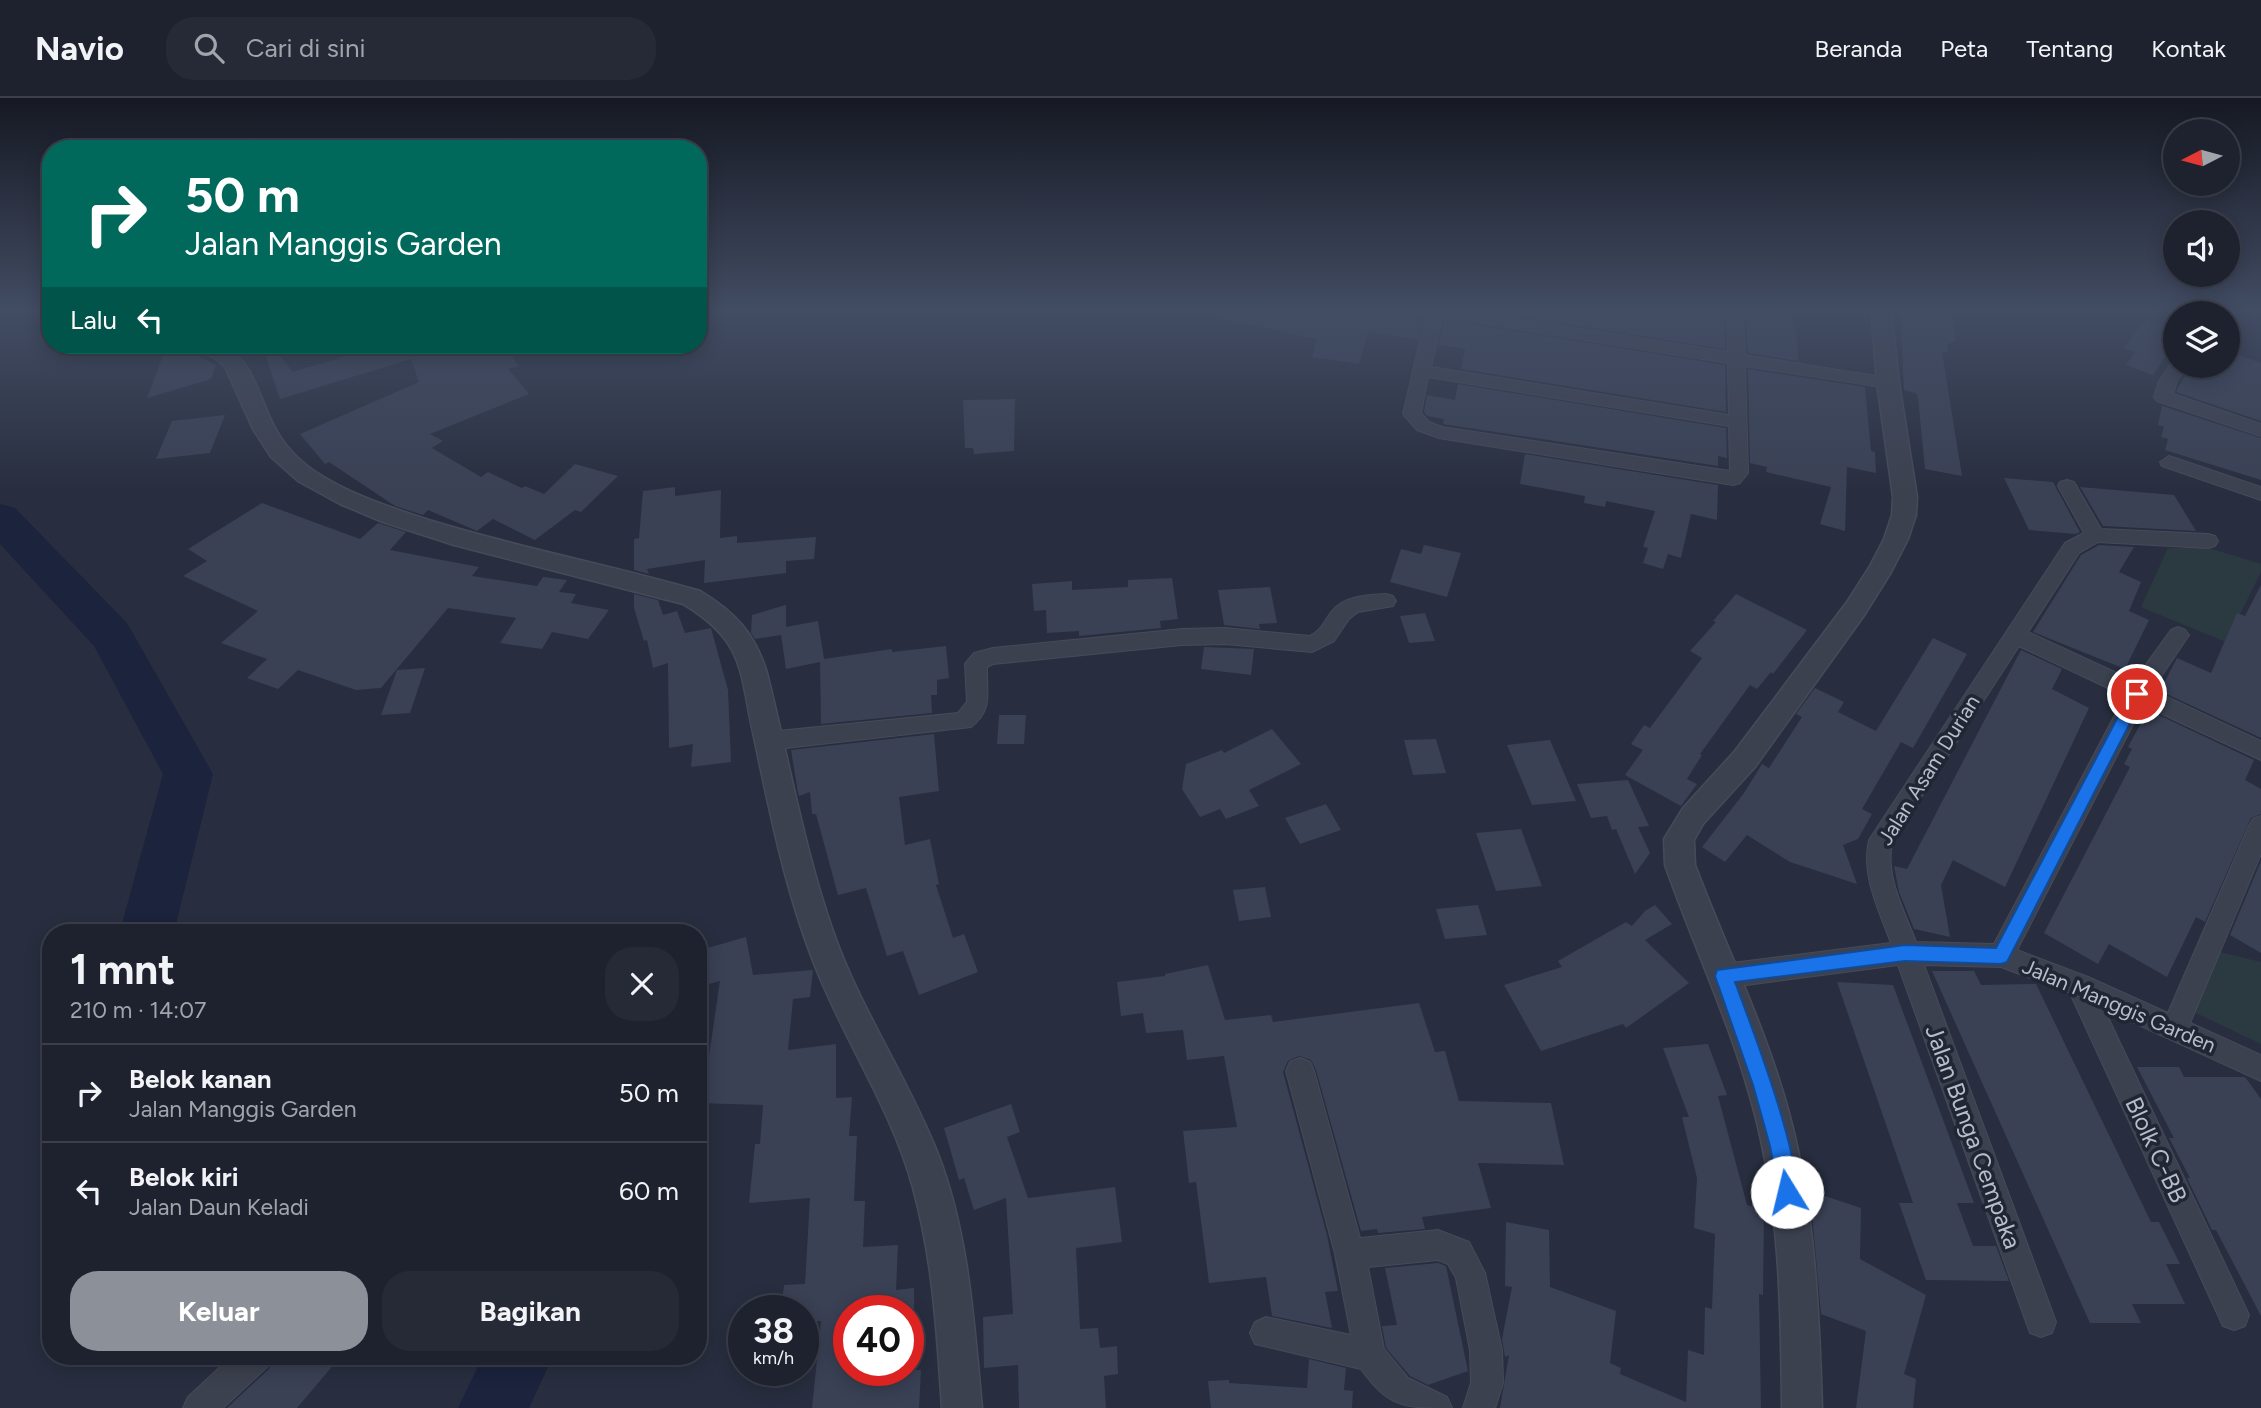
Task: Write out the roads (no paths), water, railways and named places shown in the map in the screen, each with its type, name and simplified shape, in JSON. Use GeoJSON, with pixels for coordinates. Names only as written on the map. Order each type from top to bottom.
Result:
{"type":"FeatureCollection","features":[{"type":"Feature","properties":{"kind":"street"},"geometry":{"type":"LineString","coordinates":[[237,370],[264,429],[279,452],[306,476],[391,516],[463,539],[691,597],[717,613],[739,637],[751,668],[819,935],[841,991],[899,1107],[930,1184],[947,1251],[955,1312],[961,1408]]}},
{"type":"Feature","properties":{"kind":"street"},"geometry":{"type":"LineString","coordinates":[[1738,370],[1739,422],[1739,473],[1733,479],[1726,480],[1439,432],[1423,426],[1412,414],[1421,371],[1739,422]]}},
{"type":"Feature","properties":{"kind":"street"},"geometry":{"type":"LineString","coordinates":[[1811,370],[1888,383]]}},
{"type":"Feature","properties":{"kind":"street"},"geometry":{"type":"LineString","coordinates":[[1802,1408],[1795,1238],[1780,1146],[1756,1065],[1680,865],[1679,839],[1693,816],[1745,759],[1856,608],[1896,539],[1904,515],[1905,497],[1887,370]]}},
{"type":"Feature","properties":{"kind":"street"},"geometry":{"type":"LineString","coordinates":[[2170,378],[2163,397],[2261,430]]}},
{"type":"Feature","properties":{"kind":"street"},"geometry":{"type":"LineString","coordinates":[[2169,462],[2261,494]]}},
{"type":"Feature","properties":{"kind":"street"},"geometry":{"type":"LineString","coordinates":[[2067,486],[2095,536],[2208,541]]}},
{"type":"Feature","properties":{"kind":"street","name":"Jalan Asam Durian"},"geometry":{"type":"LineString","coordinates":[[1905,953],[1880,879],[1877,858],[1881,840],[2066,555],[2079,542],[2095,536]]}},
{"type":"Feature","properties":{"kind":"street"},"geometry":{"type":"LineString","coordinates":[[768,741],[962,721],[972,715],[979,705],[976,664],[993,656],[1182,637],[1224,636],[1312,644],[1325,640],[1334,631],[1345,610],[1353,606],[1386,601]]}},
{"type":"Feature","properties":{"kind":"street"},"geometry":{"type":"LineString","coordinates":[[2014,634],[2261,751]]}},
{"type":"Feature","properties":{"kind":"street"},"geometry":{"type":"LineString","coordinates":[[2001,956],[2137,694],[2178,635]]}},
{"type":"Feature","properties":{"kind":"street"},"geometry":{"type":"LineString","coordinates":[[2174,1029],[2261,826]]}},
{"type":"Feature","properties":{"kind":"street","name":"Jalan Manggis Garden"},"geometry":{"type":"LineString","coordinates":[[1724,976],[1905,953],[2001,956],[2079,985],[2261,1068]]}},
{"type":"Feature","properties":{"kind":"street","name":"Jalan Bunga Cempaka"},"geometry":{"type":"LineString","coordinates":[[1905,953],[2041,1322]]}},
{"type":"Feature","properties":{"kind":"street","name":"Blolk C-BB"},"geometry":{"type":"LineString","coordinates":[[2079,985],[2234,1315]]}},
{"type":"Feature","properties":{"kind":"street"},"geometry":{"type":"LineString","coordinates":[[1300,1071],[1350,1254],[1370,1355],[1382,1374],[1397,1389],[1436,1408]]}},
{"type":"Feature","properties":{"kind":"street"},"geometry":{"type":"LineString","coordinates":[[1350,1254],[1438,1245],[1458,1253],[1470,1273],[1486,1350],[1487,1383],[1479,1408]]}},
{"type":"Feature","properties":{"kind":"street"},"geometry":{"type":"LineString","coordinates":[[1266,1334],[1370,1355]]}},
{"type":"Feature","properties":{"kind":"street"},"geometry":{"type":"LineString","coordinates":[[199,1408],[246,1365]]}},
{"type":"Feature","properties":{"kind":"waterway"},"geometry":{"type":"LineString","coordinates":[[0,518],[111,635],[188,774],[150,924]]}},
{"type":"Feature","properties":{"kind":"waterway"},"geometry":{"type":"LineString","coordinates":[[493,1408],[514,1365]]}}]}
